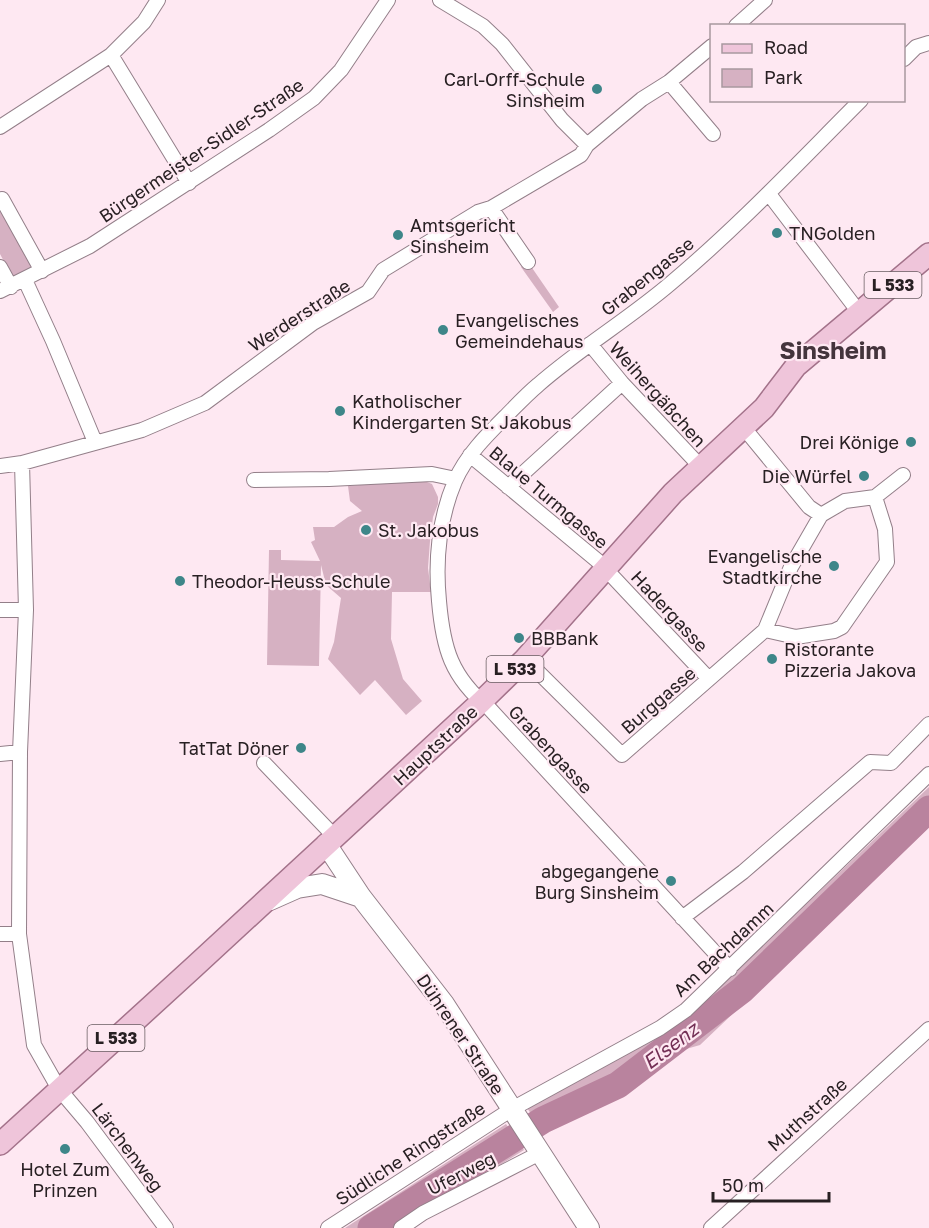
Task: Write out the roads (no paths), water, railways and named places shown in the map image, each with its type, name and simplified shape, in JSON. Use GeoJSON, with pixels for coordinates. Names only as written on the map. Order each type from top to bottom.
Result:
{"type":"FeatureCollection","features":[{"type":"Feature","properties":{"kind":"main road","name":"Hauptstraße"},"geometry":{"type":"LineString","coordinates":[[0,1144],[481,702],[525,659],[673,493],[764,408],[796,366],[929,254]]}},
{"type":"Feature","properties":{"kind":"main road","name":"Dührener Straße"},"geometry":{"type":"LineString","coordinates":[[330,840],[361,897],[444,1004],[589,1228]]}},
{"type":"Feature","properties":{"kind":"main road"},"geometry":{"type":"LineString","coordinates":[[262,904],[297,888],[322,884],[361,897]]}},
{"type":"Feature","properties":{"kind":"street"},"geometry":{"type":"LineString","coordinates":[[0,127],[111,55],[144,22],[158,0]]}},
{"type":"Feature","properties":{"kind":"street","name":"Bürgermeister-Sidler-Straße"},"geometry":{"type":"LineString","coordinates":[[5,289],[90,246],[189,183],[314,98],[341,70],[388,0]]}},
{"type":"Feature","properties":{"kind":"street"},"geometry":{"type":"LineString","coordinates":[[440,0],[483,26],[502,44],[562,120],[587,146]]}},
{"type":"Feature","properties":{"kind":"street"},"geometry":{"type":"LineString","coordinates":[[738,24],[765,0]]}},
{"type":"Feature","properties":{"kind":"street"},"geometry":{"type":"LineString","coordinates":[[905,57],[916,46],[929,43]]}},
{"type":"Feature","properties":{"kind":"street","name":"Werderstraße"},"geometry":{"type":"LineString","coordinates":[[0,466],[22,463],[142,430],[205,403],[313,323],[368,292],[383,270],[478,212],[491,207],[581,155],[587,146],[642,99],[669,82],[710,47]]}},
{"type":"Feature","properties":{"kind":"street"},"geometry":{"type":"LineString","coordinates":[[111,55],[189,183]]}},
{"type":"Feature","properties":{"kind":"street"},"geometry":{"type":"LineString","coordinates":[[669,82],[713,134]]}},
{"type":"Feature","properties":{"kind":"street","name":"Grabengasse"},"geometry":{"type":"LineString","coordinates":[[730,969],[474,696],[459,677],[448,656],[442,637],[438,593],[438,543],[444,512],[456,479],[470,455],[484,438],[538,385],[671,284],[769,194],[859,102]]}},
{"type":"Feature","properties":{"kind":"street"},"geometry":{"type":"LineString","coordinates":[[769,194],[855,307]]}},
{"type":"Feature","properties":{"kind":"street"},"geometry":{"type":"LineString","coordinates":[[0,200],[2,199],[42,271]]}},
{"type":"Feature","properties":{"kind":"street"},"geometry":{"type":"LineString","coordinates":[[491,207],[528,262]]}},
{"type":"Feature","properties":{"kind":"street"},"geometry":{"type":"LineString","coordinates":[[0,267],[5,289]]}},
{"type":"Feature","properties":{"kind":"street"},"geometry":{"type":"LineString","coordinates":[[25,280],[95,442]]}},
{"type":"Feature","properties":{"kind":"street","name":"Weihergäßchen"},"geometry":{"type":"LineString","coordinates":[[590,344],[622,383],[700,466]]}},
{"type":"Feature","properties":{"kind":"street"},"geometry":{"type":"LineString","coordinates":[[508,487],[622,383]]}},
{"type":"Feature","properties":{"kind":"street"},"geometry":{"type":"LineString","coordinates":[[744,428],[809,507],[820,515]]}},
{"type":"Feature","properties":{"kind":"street","name":"Blaue Turmgasse"},"geometry":{"type":"LineString","coordinates":[[470,455],[605,567]]}},
{"type":"Feature","properties":{"kind":"street","name":"Lärchenweg"},"geometry":{"type":"LineString","coordinates":[[22,463],[26,610],[20,752],[19,934],[34,1045],[59,1089],[87,1122],[166,1228]]}},
{"type":"Feature","properties":{"kind":"street"},"geometry":{"type":"LineString","coordinates":[[254,480],[329,480],[432,474],[456,479]]}},
{"type":"Feature","properties":{"kind":"street"},"geometry":{"type":"LineString","coordinates":[[875,497],[885,529],[887,562],[842,627],[834,631],[796,637],[765,630],[791,567],[820,515],[845,501],[875,497],[903,475]]}},
{"type":"Feature","properties":{"kind":"street","name":"Hadergasse"},"geometry":{"type":"LineString","coordinates":[[605,567],[709,679]]}},
{"type":"Feature","properties":{"kind":"street"},"geometry":{"type":"LineString","coordinates":[[0,610],[26,610]]}},
{"type":"Feature","properties":{"kind":"street","name":"Burggasse"},"geometry":{"type":"LineString","coordinates":[[525,659],[622,755],[765,630]]}},
{"type":"Feature","properties":{"kind":"street"},"geometry":{"type":"LineString","coordinates":[[682,918],[743,872],[870,762],[891,763],[929,724]]}},
{"type":"Feature","properties":{"kind":"street"},"geometry":{"type":"LineString","coordinates":[[0,754],[20,752]]}},
{"type":"Feature","properties":{"kind":"street"},"geometry":{"type":"LineString","coordinates":[[264,763],[330,840]]}},
{"type":"Feature","properties":{"kind":"street","name":"Am Bachdamm"},"geometry":{"type":"LineString","coordinates":[[514,1112],[660,1028],[686,1010],[929,774]]}},
{"type":"Feature","properties":{"kind":"street"},"geometry":{"type":"LineString","coordinates":[[0,934],[19,934]]}},
{"type":"Feature","properties":{"kind":"street","name":"Muthstraße"},"geometry":{"type":"LineString","coordinates":[[711,1228],[929,1029]]}},
{"type":"Feature","properties":{"kind":"street","name":"Südliche Ringstraße"},"geometry":{"type":"LineString","coordinates":[[328,1228],[514,1112]]}},
{"type":"Feature","properties":{"kind":"street","name":"Uferweg"},"geometry":{"type":"LineString","coordinates":[[401,1228],[537,1148]]}},
{"type":"Feature","properties":{"kind":"waterway","name":"Elsenz"},"geometry":{"type":"LineString","coordinates":[[371,1228],[543,1120],[618,1085],[742,990],[929,809]]}},
{"type":"Feature","properties":{"kind":"place","name":"Carl-Orff-Schule Sinsheim"},"geometry":{"type":"Point","coordinates":[597,89]}},
{"type":"Feature","properties":{"kind":"place","name":"TNGolden"},"geometry":{"type":"Point","coordinates":[777,233]}},
{"type":"Feature","properties":{"kind":"place","name":"Amtsgericht Sinsheim"},"geometry":{"type":"Point","coordinates":[398,235]}},
{"type":"Feature","properties":{"kind":"place","name":"Evangelisches Gemeindehaus"},"geometry":{"type":"Point","coordinates":[443,330]}},
{"type":"Feature","properties":{"kind":"place","name":"Katholischer Kindergarten St. Jakobus"},"geometry":{"type":"Point","coordinates":[340,411]}},
{"type":"Feature","properties":{"kind":"place","name":"Drei Könige"},"geometry":{"type":"Point","coordinates":[911,442]}},
{"type":"Feature","properties":{"kind":"place","name":"Die Würfel"},"geometry":{"type":"Point","coordinates":[864,476]}},
{"type":"Feature","properties":{"kind":"place","name":"St. Jakobus"},"geometry":{"type":"Point","coordinates":[366,530]}},
{"type":"Feature","properties":{"kind":"place","name":"Evangelische Stadtkirche"},"geometry":{"type":"Point","coordinates":[834,566]}},
{"type":"Feature","properties":{"kind":"place","name":"Theodor-Heuss-Schule"},"geometry":{"type":"Point","coordinates":[180,581]}},
{"type":"Feature","properties":{"kind":"place","name":"BBBank"},"geometry":{"type":"Point","coordinates":[519,638]}},
{"type":"Feature","properties":{"kind":"place","name":"Ristorante Pizzeria Jakova"},"geometry":{"type":"Point","coordinates":[772,659]}},
{"type":"Feature","properties":{"kind":"place","name":"TatTat Döner"},"geometry":{"type":"Point","coordinates":[301,748]}},
{"type":"Feature","properties":{"kind":"place","name":"abgegangene Burg Sinsheim"},"geometry":{"type":"Point","coordinates":[671,881]}},
{"type":"Feature","properties":{"kind":"place","name":"Hotel Zum Prinzen"},"geometry":{"type":"Point","coordinates":[65,1149]}},
{"type":"Feature","properties":{"kind":"district","name":"Sinsheim"},"geometry":{"type":"Point","coordinates":[833,349]}}]}
